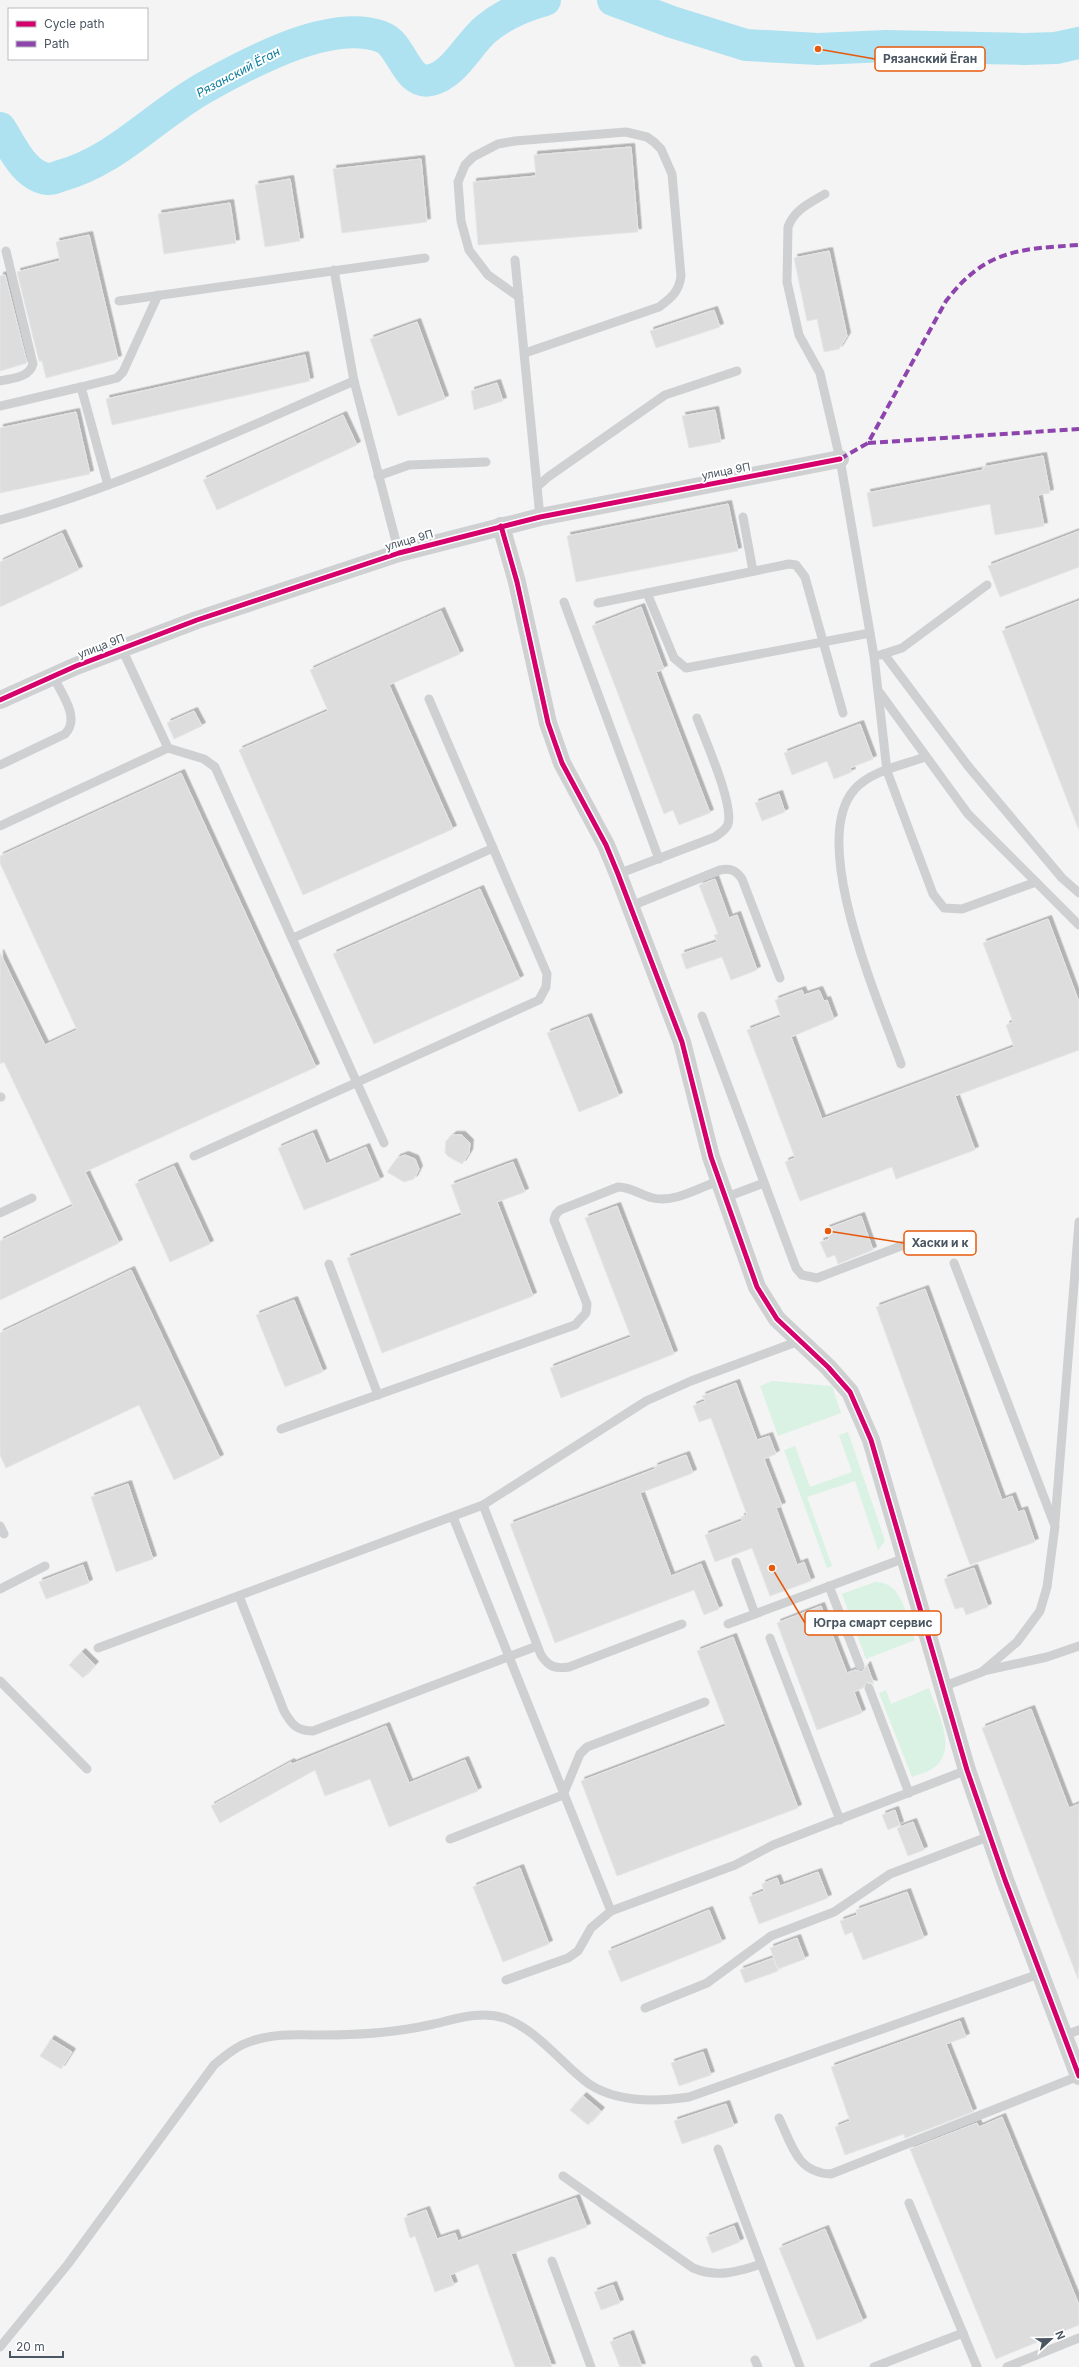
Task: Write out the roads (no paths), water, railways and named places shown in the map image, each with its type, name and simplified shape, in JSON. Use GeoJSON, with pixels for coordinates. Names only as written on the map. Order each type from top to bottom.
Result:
{"type":"FeatureCollection","features":[{"type":"Feature","properties":{"kind":"street","name":"улица 9П"},"geometry":{"type":"LineString","coordinates":[[0,700],[53,676],[122,649],[288,588],[399,553],[500,526],[840,460]]}},
{"type":"Feature","properties":{"kind":"street"},"geometry":{"type":"LineString","coordinates":[[500,526],[517,582],[548,723],[562,763],[606,845],[631,906],[682,1042],[718,1181],[757,1287],[765,1303],[777,1319],[832,1372],[850,1392],[860,1411],[870,1440],[967,1770],[1039,1974],[1071,2033],[1079,2076]]}},
{"type":"Feature","properties":{"kind":"lane"},"geometry":{"type":"LineString","coordinates":[[519,297],[488,275],[469,250],[461,221],[458,182],[465,165],[484,150],[514,141],[626,132],[647,137],[654,142],[661,149],[672,174],[681,276],[679,287],[673,297],[658,307],[525,353]]}},
{"type":"Feature","properties":{"kind":"lane"},"geometry":{"type":"LineString","coordinates":[[825,194],[799,211],[791,219],[788,227],[787,282],[799,335],[820,373],[840,460],[870,633],[879,655],[973,772],[1062,878],[1079,893]]}},
{"type":"Feature","properties":{"kind":"lane"},"geometry":{"type":"LineString","coordinates":[[0,381],[26,374],[31,370],[33,364],[6,251]]}},
{"type":"Feature","properties":{"kind":"lane"},"geometry":{"type":"LineString","coordinates":[[119,300],[424,258]]}},
{"type":"Feature","properties":{"kind":"lane"},"geometry":{"type":"LineString","coordinates":[[515,260],[540,518]]}},
{"type":"Feature","properties":{"kind":"lane"},"geometry":{"type":"LineString","coordinates":[[334,270],[354,381],[399,553]]}},
{"type":"Feature","properties":{"kind":"lane"},"geometry":{"type":"LineString","coordinates":[[0,406],[117,378],[123,372],[158,295]]}},
{"type":"Feature","properties":{"kind":"lane"},"geometry":{"type":"LineString","coordinates":[[537,487],[548,477],[665,395],[737,371]]}},
{"type":"Feature","properties":{"kind":"lane"},"geometry":{"type":"LineString","coordinates":[[0,520],[66,501],[108,485],[354,381]]}},
{"type":"Feature","properties":{"kind":"lane"},"geometry":{"type":"LineString","coordinates":[[81,387],[108,485]]}},
{"type":"Feature","properties":{"kind":"lane"},"geometry":{"type":"LineString","coordinates":[[378,476],[408,465],[486,462]]}},
{"type":"Feature","properties":{"kind":"lane"},"geometry":{"type":"LineString","coordinates":[[743,517],[753,571]]}},
{"type":"Feature","properties":{"kind":"lane"},"geometry":{"type":"LineString","coordinates":[[598,603],[789,564],[796,565],[800,568],[805,577],[843,712]]}},
{"type":"Feature","properties":{"kind":"lane"},"geometry":{"type":"LineString","coordinates":[[879,655],[902,648],[987,585]]}},
{"type":"Feature","properties":{"kind":"lane"},"geometry":{"type":"LineString","coordinates":[[647,593],[674,658],[686,668],[870,633]]}},
{"type":"Feature","properties":{"kind":"lane"},"geometry":{"type":"LineString","coordinates":[[564,602],[659,859]]}},
{"type":"Feature","properties":{"kind":"lane"},"geometry":{"type":"LineString","coordinates":[[122,649],[168,748]]}},
{"type":"Feature","properties":{"kind":"lane"},"geometry":{"type":"LineString","coordinates":[[879,655],[879,692],[887,771],[933,894],[944,908],[962,909],[1036,882]]}},
{"type":"Feature","properties":{"kind":"lane"},"geometry":{"type":"LineString","coordinates":[[0,765],[65,734],[70,729],[72,717],[53,676]]}},
{"type":"Feature","properties":{"kind":"lane"},"geometry":{"type":"LineString","coordinates":[[879,692],[968,814],[1079,925]]}},
{"type":"Feature","properties":{"kind":"lane"},"geometry":{"type":"LineString","coordinates":[[194,1156],[539,1000],[546,987],[547,974],[429,699]]}},
{"type":"Feature","properties":{"kind":"lane"},"geometry":{"type":"LineString","coordinates":[[618,874],[715,837],[722,832],[728,824],[728,802],[697,718]]}},
{"type":"Feature","properties":{"kind":"lane"},"geometry":{"type":"LineString","coordinates":[[0,826],[168,748],[204,759],[215,767],[384,1143]]}},
{"type":"Feature","properties":{"kind":"lane"},"geometry":{"type":"LineString","coordinates":[[902,1064],[850,916],[843,890],[837,834],[843,809],[854,789],[866,780],[925,757]]}},
{"type":"Feature","properties":{"kind":"lane"},"geometry":{"type":"LineString","coordinates":[[292,938],[493,848]]}},
{"type":"Feature","properties":{"kind":"lane"},"geometry":{"type":"LineString","coordinates":[[631,906],[720,870],[729,869],[737,872],[742,879],[780,978]]}},
{"type":"Feature","properties":{"kind":"lane"},"geometry":{"type":"LineString","coordinates":[[702,1016],[796,1268],[802,1275],[810,1278],[818,1278],[930,1235]]}},
{"type":"Feature","properties":{"kind":"lane"},"geometry":{"type":"LineString","coordinates":[[281,1429],[575,1325],[581,1321],[586,1313],[587,1304],[554,1220],[556,1214],[560,1210],[618,1187],[627,1187],[653,1198],[665,1199],[718,1181]]}},
{"type":"Feature","properties":{"kind":"lane"},"geometry":{"type":"LineString","coordinates":[[724,1198],[764,1183]]}},
{"type":"Feature","properties":{"kind":"lane"},"geometry":{"type":"LineString","coordinates":[[0,1213],[32,1198]]}},
{"type":"Feature","properties":{"kind":"lane"},"geometry":{"type":"LineString","coordinates":[[982,1672],[1017,1642],[1040,1611],[1047,1587],[1055,1526],[1079,1222]]}},
{"type":"Feature","properties":{"kind":"lane"},"geometry":{"type":"LineString","coordinates":[[954,1263],[1055,1526]]}},
{"type":"Feature","properties":{"kind":"lane"},"geometry":{"type":"LineString","coordinates":[[329,1264],[378,1395]]}},
{"type":"Feature","properties":{"kind":"lane"},"geometry":{"type":"LineString","coordinates":[[98,1648],[483,1505],[646,1401],[691,1381],[799,1341]]}},
{"type":"Feature","properties":{"kind":"lane"},"geometry":{"type":"LineString","coordinates":[[483,1505],[538,1646],[548,1665],[557,1668],[568,1667],[682,1624]]}},
{"type":"Feature","properties":{"kind":"lane"},"geometry":{"type":"LineString","coordinates":[[453,1517],[563,1795],[611,1911]]}},
{"type":"Feature","properties":{"kind":"lane"},"geometry":{"type":"LineString","coordinates":[[728,1624],[905,1558]]}},
{"type":"Feature","properties":{"kind":"lane"},"geometry":{"type":"LineString","coordinates":[[736,1562],[755,1614]]}},
{"type":"Feature","properties":{"kind":"lane"},"geometry":{"type":"LineString","coordinates":[[0,1589],[45,1566]]}},
{"type":"Feature","properties":{"kind":"lane"},"geometry":{"type":"LineString","coordinates":[[830,1586],[860,1666]]}},
{"type":"Feature","properties":{"kind":"lane"},"geometry":{"type":"LineString","coordinates":[[238,1596],[284,1712],[292,1724],[302,1731],[313,1732],[538,1646]]}},
{"type":"Feature","properties":{"kind":"lane"},"geometry":{"type":"LineString","coordinates":[[770,1638],[840,1820]]}},
{"type":"Feature","properties":{"kind":"lane"},"geometry":{"type":"LineString","coordinates":[[942,1687],[982,1672],[1047,1657],[1079,1646]]}},
{"type":"Feature","properties":{"kind":"lane"},"geometry":{"type":"LineString","coordinates":[[0,1681],[87,1769]]}},
{"type":"Feature","properties":{"kind":"lane"},"geometry":{"type":"LineString","coordinates":[[868,1688],[909,1793]]}},
{"type":"Feature","properties":{"kind":"lane"},"geometry":{"type":"LineString","coordinates":[[450,1839],[563,1795],[580,1754],[587,1747],[706,1702]]}},
{"type":"Feature","properties":{"kind":"lane"},"geometry":{"type":"LineString","coordinates":[[506,1980],[568,1958],[578,1951],[591,1928],[611,1911],[735,1865],[773,1845],[967,1770]]}},
{"type":"Feature","properties":{"kind":"lane"},"geometry":{"type":"LineString","coordinates":[[645,2008],[708,1983],[771,1936],[834,1912],[890,1874],[990,1836]]}},
{"type":"Feature","properties":{"kind":"lane"},"geometry":{"type":"LineString","coordinates":[[0,2347],[68,2264],[214,2065],[229,2052],[252,2041],[300,2034],[324,2035],[398,2030],[467,2016],[502,2018],[519,2024],[537,2037],[589,2084],[625,2098],[667,2100],[689,2097],[1039,1974]]}},
{"type":"Feature","properties":{"kind":"lane"},"geometry":{"type":"LineString","coordinates":[[779,2118],[803,2165],[812,2171],[831,2174],[1079,2076]]}},
{"type":"Feature","properties":{"kind":"lane"},"geometry":{"type":"LineString","coordinates":[[718,2149],[800,2367]]}},
{"type":"Feature","properties":{"kind":"lane"},"geometry":{"type":"LineString","coordinates":[[563,2176],[693,2268],[705,2273],[721,2274],[761,2264]]}},
{"type":"Feature","properties":{"kind":"lane"},"geometry":{"type":"LineString","coordinates":[[909,2203],[977,2367]]}},
{"type":"Feature","properties":{"kind":"lane"},"geometry":{"type":"LineString","coordinates":[[552,2262],[591,2367]]}},
{"type":"Feature","properties":{"kind":"lane"},"geometry":{"type":"LineString","coordinates":[[874,2367],[963,2333]]}},
{"type":"Feature","properties":{"kind":"lane"},"geometry":{"type":"LineString","coordinates":[[1007,2367],[1079,2338]]}},
{"type":"Feature","properties":{"kind":"waterway","name":"Рязанский Ёган"},"geometry":{"type":"LineString","coordinates":[[0,128],[25,166],[40,177],[52,179],[81,169],[119,148],[172,108],[209,85],[270,54],[293,45],[340,33],[362,33],[382,37],[389,41],[395,48],[410,71],[416,77],[423,80],[431,80],[440,77],[454,65],[480,35],[500,19],[514,11],[545,0]]}},
{"type":"Feature","properties":{"kind":"waterway","name":"Рязанский Ёган"},"geometry":{"type":"LineString","coordinates":[[613,0],[672,22],[746,45],[818,49],[886,46],[1024,49],[1056,48],[1079,43]]}},
{"type":"Feature","properties":{"kind":"place","name":"Рязанский Ёган"},"geometry":{"type":"Point","coordinates":[818,49]}},
{"type":"Feature","properties":{"kind":"place","name":"Хаски и к"},"geometry":{"type":"Point","coordinates":[828,1231]}},
{"type":"Feature","properties":{"kind":"place","name":"Югра смарт сервис"},"geometry":{"type":"Point","coordinates":[772,1568]}}]}
